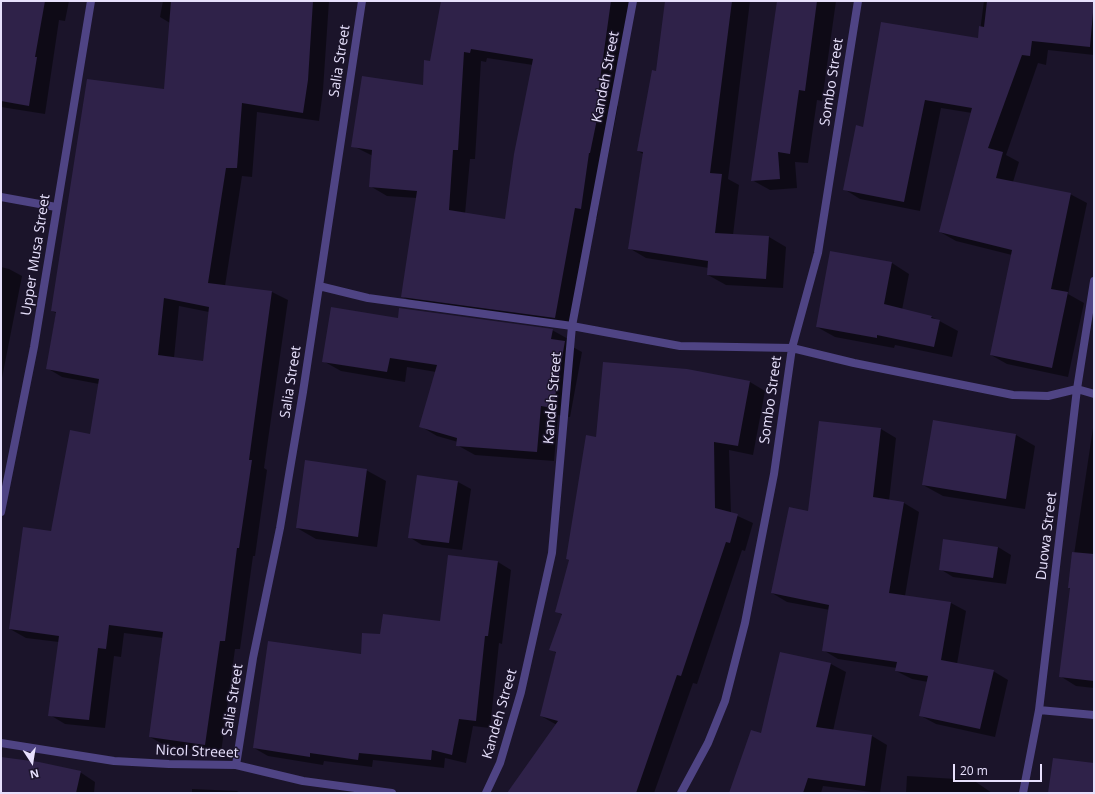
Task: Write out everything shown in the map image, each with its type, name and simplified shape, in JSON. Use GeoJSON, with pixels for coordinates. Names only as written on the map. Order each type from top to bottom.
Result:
{"type":"FeatureCollection","features":[{"type":"Feature","properties":{"kind":"street","name":"Upper Musa Street"},"geometry":{"type":"LineString","coordinates":[[1,512],[5,469],[34,347],[90,1]]}},
{"type":"Feature","properties":{"kind":"street","name":"Salia Street"},"geometry":{"type":"LineString","coordinates":[[236,764],[253,658],[280,528],[319,286],[362,1]]}},
{"type":"Feature","properties":{"kind":"street","name":"Kandeh Street"},"geometry":{"type":"LineString","coordinates":[[486,793],[500,763],[521,692],[552,553],[572,326],[633,1]]}},
{"type":"Feature","properties":{"kind":"street","name":"Sombo Street"},"geometry":{"type":"LineString","coordinates":[[681,793],[708,743],[725,701],[745,623],[774,474],[792,348],[818,253],[858,1]]}},
{"type":"Feature","properties":{"kind":"street"},"geometry":{"type":"LineString","coordinates":[[1,197],[56,207]]}},
{"type":"Feature","properties":{"kind":"street","name":"Duowa Street"},"geometry":{"type":"LineString","coordinates":[[1022,793],[1039,710],[1077,389],[1094,281]]}},
{"type":"Feature","properties":{"kind":"street"},"geometry":{"type":"LineString","coordinates":[[319,286],[368,298],[572,326],[680,346],[792,348],[854,363],[1013,395],[1048,396],[1077,389],[1094,394]]}},
{"type":"Feature","properties":{"kind":"street"},"geometry":{"type":"LineString","coordinates":[[1039,710],[1094,715]]}},
{"type":"Feature","properties":{"kind":"street","name":"Nicol Streeet"},"geometry":{"type":"LineString","coordinates":[[1,743],[114,761],[169,764],[236,764],[303,780],[392,793]]}},
{"type":"Feature","properties":{"kind":"building"},"geometry":{"type":"Polygon","coordinates":[[[1,1],[45,1],[35,57],[37,57],[29,106],[1,101],[1,1]]]}},
{"type":"Feature","properties":{"kind":"building"},"geometry":{"type":"Polygon","coordinates":[[[171,1],[313,1],[308,80],[303,113],[242,103],[237,168],[226,168],[208,283],[272,291],[249,460],[252,460],[239,548],[237,548],[225,641],[220,641],[205,745],[149,737],[163,632],[109,625],[106,649],[98,648],[89,720],[48,716],[59,636],[9,629],[23,527],[51,531],[70,430],[90,434],[99,379],[46,369],[56,312],[51,311],[87,79],[164,89],[171,1]],[[164,298],[158,355],[203,361],[209,307],[164,298]]]}},
{"type":"Feature","properties":{"kind":"building"},"geometry":{"type":"Polygon","coordinates":[[[441,1],[611,1],[598,94],[602,95],[589,153],[581,209],[575,208],[555,318],[401,297],[417,191],[369,187],[372,150],[351,147],[362,76],[423,85],[424,60],[430,61],[441,1]],[[471,49],[470,53],[464,52],[458,150],[453,150],[449,210],[505,219],[514,154],[533,59],[471,49]]]}},
{"type":"Feature","properties":{"kind":"building"},"geometry":{"type":"Polygon","coordinates":[[[665,1],[732,1],[710,173],[722,174],[715,233],[769,236],[766,279],[707,275],[708,261],[628,249],[643,152],[637,151],[652,70],[656,71],[665,1]]]}},
{"type":"Feature","properties":{"kind":"building"},"geometry":{"type":"Polygon","coordinates":[[[777,1],[817,1],[805,91],[799,90],[790,154],[778,152],[780,179],[751,181],[777,1]]]}},
{"type":"Feature","properties":{"kind":"building"},"geometry":{"type":"Polygon","coordinates":[[[987,1],[1094,1],[1090,47],[1032,41],[1030,56],[1022,55],[988,148],[1003,152],[996,178],[1071,193],[1051,289],[1068,292],[1052,368],[990,355],[1012,250],[939,232],[972,108],[925,100],[904,202],[843,190],[856,125],[863,127],[881,22],[978,38],[979,26],[984,27],[987,1]]]}},
{"type":"Feature","properties":{"kind":"building"},"geometry":{"type":"Polygon","coordinates":[[[830,251],[892,262],[884,304],[932,316],[931,318],[940,320],[934,347],[877,335],[877,338],[816,327],[830,251]]]}},
{"type":"Feature","properties":{"kind":"building"},"geometry":{"type":"Polygon","coordinates":[[[331,307],[398,318],[399,308],[553,329],[551,339],[565,341],[553,408],[541,406],[537,452],[456,446],[457,438],[419,427],[437,365],[390,358],[387,372],[322,362],[331,307]]]}},
{"type":"Feature","properties":{"kind":"building"},"geometry":{"type":"Polygon","coordinates":[[[603,362],[687,369],[750,381],[738,446],[714,442],[715,508],[738,514],[730,543],[726,542],[681,676],[677,675],[636,793],[507,793],[558,721],[540,716],[556,652],[549,650],[562,614],[555,612],[569,560],[566,559],[586,435],[596,437],[603,362]]]}},
{"type":"Feature","properties":{"kind":"building"},"geometry":{"type":"Polygon","coordinates":[[[933,420],[1016,434],[1006,499],[922,485],[933,420]]]}},
{"type":"Feature","properties":{"kind":"building"},"geometry":{"type":"Polygon","coordinates":[[[819,421],[881,428],[873,497],[904,502],[889,593],[951,602],[941,660],[994,670],[980,729],[919,716],[928,676],[895,671],[897,662],[822,651],[829,605],[771,593],[789,507],[808,511],[819,421]]]}},
{"type":"Feature","properties":{"kind":"building"},"geometry":{"type":"Polygon","coordinates":[[[305,460],[367,469],[358,537],[296,528],[305,460]]]}},
{"type":"Feature","properties":{"kind":"building"},"geometry":{"type":"Polygon","coordinates":[[[417,475],[458,481],[449,543],[408,538],[417,475]]]}},
{"type":"Feature","properties":{"kind":"building"},"geometry":{"type":"Polygon","coordinates":[[[943,539],[998,547],[993,578],[939,570],[943,539]]]}},
{"type":"Feature","properties":{"kind":"building"},"geometry":{"type":"Polygon","coordinates":[[[1072,552],[1094,554],[1094,681],[1059,677],[1070,588],[1068,588],[1072,552]]]}},
{"type":"Feature","properties":{"kind":"building"},"geometry":{"type":"Polygon","coordinates":[[[448,555],[498,561],[488,636],[485,636],[476,721],[459,719],[452,755],[432,750],[431,760],[359,753],[358,760],[310,753],[310,757],[253,748],[268,641],[361,654],[362,633],[380,634],[383,614],[440,621],[448,555]]]}},
{"type":"Feature","properties":{"kind":"building"},"geometry":{"type":"Polygon","coordinates":[[[780,652],[831,663],[816,727],[872,735],[865,786],[808,778],[803,793],[729,793],[751,730],[761,733],[780,652]]]}},
{"type":"Feature","properties":{"kind":"building"},"geometry":{"type":"Polygon","coordinates":[[[1,757],[39,762],[81,771],[76,793],[1,793],[1,757]]]}},
{"type":"Feature","properties":{"kind":"building"},"geometry":{"type":"Polygon","coordinates":[[[1053,758],[1094,763],[1094,793],[1048,793],[1053,758]]]}}]}
